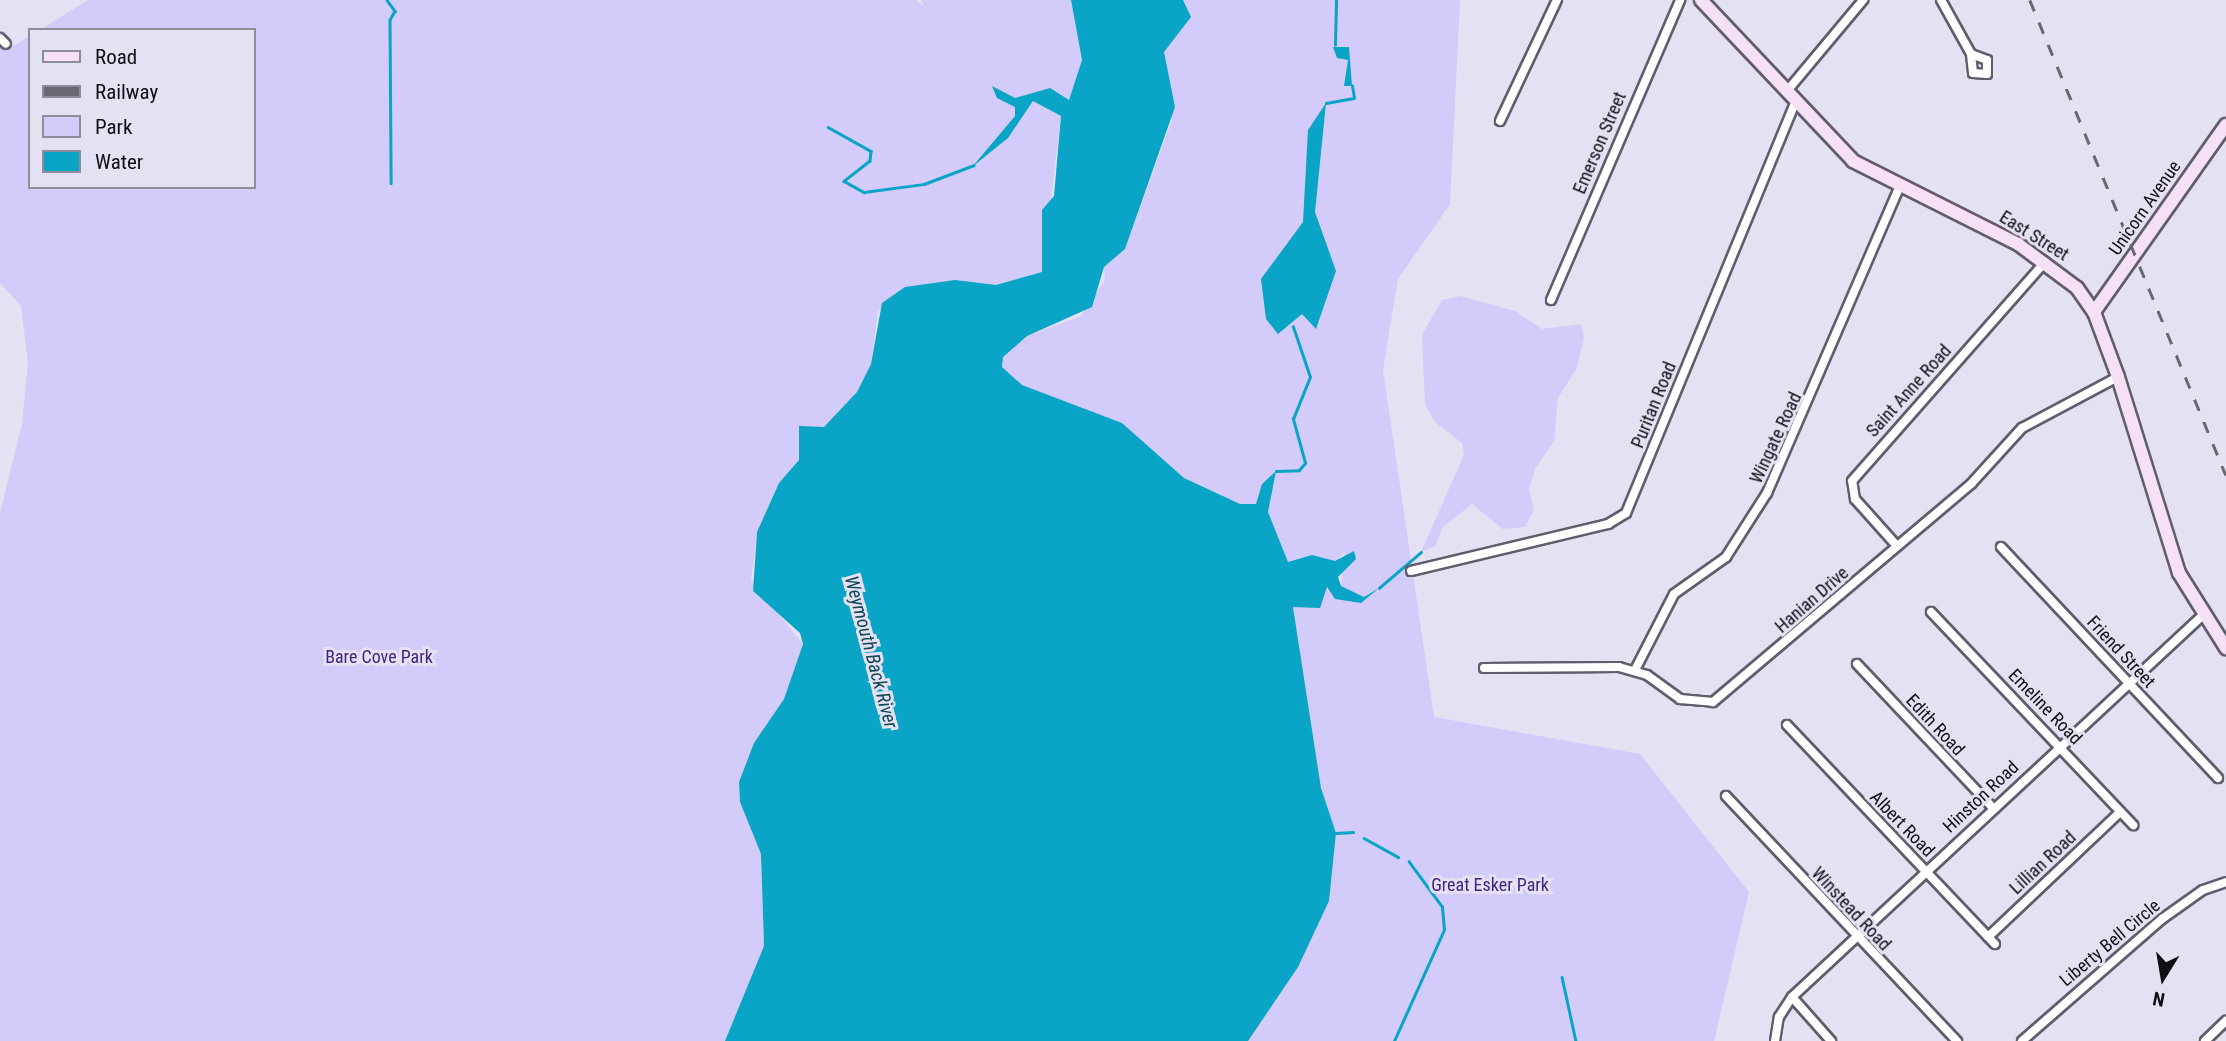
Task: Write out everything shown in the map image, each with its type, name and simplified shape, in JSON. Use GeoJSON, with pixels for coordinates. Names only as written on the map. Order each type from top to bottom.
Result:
{"type":"FeatureCollection","features":[{"type":"Feature","properties":{"kind":"street"},"geometry":{"type":"LineString","coordinates":[[1500,121],[1557,0]]}},
{"type":"Feature","properties":{"kind":"street","name":"Emerson Street"},"geometry":{"type":"LineString","coordinates":[[1551,300],[1680,0]]}},
{"type":"Feature","properties":{"kind":"street","name":"East Street"},"geometry":{"type":"LineString","coordinates":[[1701,0],[1853,160],[1899,188],[2045,262],[2094,312],[2118,377],[2167,542],[2202,616],[2226,648]]}},
{"type":"Feature","properties":{"kind":"street","name":"Puritan Road"},"geometry":{"type":"LineString","coordinates":[[1411,571],[1608,524],[1626,513],[1791,96],[1863,0]]}},
{"type":"Feature","properties":{"kind":"street"},"geometry":{"type":"LineString","coordinates":[[1941,0],[1971,54]]}},
{"type":"Feature","properties":{"kind":"street","name":"Unicorn Avenue"},"geometry":{"type":"LineString","coordinates":[[2094,312],[2226,125]]}},
{"type":"Feature","properties":{"kind":"street","name":"Wingate Road"},"geometry":{"type":"LineString","coordinates":[[1635,670],[1674,594],[1726,557],[1767,493],[1899,188]]}},
{"type":"Feature","properties":{"kind":"street","name":"Saint Anne Road"},"geometry":{"type":"LineString","coordinates":[[1897,546],[1855,499],[1852,481],[2045,262]]}},
{"type":"Feature","properties":{"kind":"street","name":"Hanian Drive"},"geometry":{"type":"LineString","coordinates":[[1484,668],[1586,664],[1635,670],[1680,699],[1713,702],[1981,474],[2022,428],[2118,377]]}},
{"type":"Feature","properties":{"kind":"street","name":"Friend Street"},"geometry":{"type":"LineString","coordinates":[[2000,547],[2218,778]]}},
{"type":"Feature","properties":{"kind":"street","name":"Emeline Road"},"geometry":{"type":"LineString","coordinates":[[1931,612],[2133,825]]}},
{"type":"Feature","properties":{"kind":"street","name":"Hinston Road"},"geometry":{"type":"LineString","coordinates":[[1775,1041],[1784,1005],[1792,997],[1992,807],[2202,616]]}},
{"type":"Feature","properties":{"kind":"street","name":"Edith Road"},"geometry":{"type":"LineString","coordinates":[[1857,664],[1992,807]]}},
{"type":"Feature","properties":{"kind":"street","name":"Albert Road"},"geometry":{"type":"LineString","coordinates":[[1787,725],[1995,944]]}},
{"type":"Feature","properties":{"kind":"street","name":"Winstead Road"},"geometry":{"type":"LineString","coordinates":[[1726,796],[1956,1041]]}},
{"type":"Feature","properties":{"kind":"street","name":"Lillian Road"},"geometry":{"type":"LineString","coordinates":[[1988,937],[2120,812]]}},
{"type":"Feature","properties":{"kind":"street","name":"Liberty Bell Circle"},"geometry":{"type":"LineString","coordinates":[[2022,1041],[2162,919],[2203,890],[2226,883]]}},
{"type":"Feature","properties":{"kind":"street"},"geometry":{"type":"LineString","coordinates":[[1792,997],[1831,1041]]}},
{"type":"Feature","properties":{"kind":"street"},"geometry":{"type":"LineString","coordinates":[[2205,1041],[2226,1021]]}},
{"type":"Feature","properties":{"kind":"green space","name":"Bare Cove Park"},"geometry":{"type":"Polygon","coordinates":[[[88,0],[916,0],[925,7],[921,0],[1071,0],[1082,60],[1069,100],[1050,88],[1015,98],[992,87],[1015,107],[1015,116],[974,164],[1008,138],[1033,101],[1061,116],[1042,272],[996,285],[905,287],[878,311],[871,364],[857,392],[825,427],[801,439],[799,460],[779,483],[757,532],[751,580],[803,644],[784,699],[754,743],[739,782],[740,802],[761,854],[764,946],[725,1041],[0,1041],[0,513],[22,424],[28,363],[21,306],[0,283],[0,43],[6,50],[28,37],[28,189],[256,189],[256,28],[43,28],[88,0]]]}},
{"type":"Feature","properties":{"kind":"green space","name":"Great Esker Park"},"geometry":{"type":"Polygon","coordinates":[[[1183,0],[1460,0],[1450,204],[1398,279],[1383,370],[1434,717],[1640,754],[1749,892],[1714,1041],[1248,1041],[1329,901],[1336,833],[1321,788],[1293,607],[1326,587],[1335,599],[1361,603],[1376,589],[1364,597],[1341,586],[1345,552],[1336,562],[1312,555],[1288,562],[1267,512],[1276,471],[1262,484],[1256,504],[1240,504],[1184,478],[1122,423],[1022,385],[1002,367],[1002,357],[1027,336],[1081,316],[1105,280],[1104,267],[1125,249],[1172,120],[1164,52],[1183,0]]]}},
{"type":"Feature","properties":{"kind":"green space"},"geometry":{"type":"Polygon","coordinates":[[[1460,296],[1515,311],[1542,329],[1581,324],[1584,337],[1577,368],[1558,398],[1554,441],[1535,469],[1529,490],[1534,510],[1525,527],[1503,529],[1472,504],[1443,527],[1435,546],[1421,552],[1464,455],[1462,443],[1435,422],[1425,404],[1422,335],[1442,300],[1460,296]]]}},
{"type":"Feature","properties":{"kind":"water","name":"Weymouth Back River"},"geometry":{"type":"Polygon","coordinates":[[[1071,0],[1183,0],[1191,17],[1164,52],[1175,107],[1125,249],[1104,267],[1092,307],[1027,336],[1003,357],[1002,367],[1022,385],[1122,423],[1184,478],[1240,504],[1256,504],[1262,484],[1276,471],[1268,512],[1288,562],[1312,555],[1335,561],[1354,551],[1356,559],[1338,577],[1341,586],[1364,597],[1379,588],[1361,603],[1335,599],[1327,587],[1320,608],[1293,607],[1321,788],[1336,833],[1329,901],[1298,967],[1248,1041],[725,1041],[764,946],[761,854],[740,802],[739,782],[754,743],[784,699],[803,644],[800,633],[753,591],[757,532],[779,483],[799,460],[799,426],[824,427],[857,392],[871,364],[882,303],[905,287],[955,280],[996,285],[1042,272],[1042,210],[1054,196],[1061,116],[1033,101],[1008,138],[972,167],[1015,116],[1015,107],[997,98],[992,86],[1015,98],[1050,88],[1069,100],[1082,60],[1071,0]]]}},
{"type":"Feature","properties":{"kind":"water"},"geometry":{"type":"Polygon","coordinates":[[[1333,47],[1349,47],[1352,86],[1344,86],[1348,60],[1337,58],[1333,47]]]}},
{"type":"Feature","properties":{"kind":"water"},"geometry":{"type":"Polygon","coordinates":[[[1326,103],[1315,212],[1336,271],[1316,329],[1302,314],[1278,334],[1266,319],[1261,279],[1303,222],[1308,130],[1326,103]]]}},
{"type":"Feature","properties":{"kind":"waterway"},"geometry":{"type":"LineString","coordinates":[[387,0],[395,11],[390,20],[391,183]]}},
{"type":"Feature","properties":{"kind":"waterway"},"geometry":{"type":"LineString","coordinates":[[1335,45],[1336,0]]}},
{"type":"Feature","properties":{"kind":"waterway"},"geometry":{"type":"LineString","coordinates":[[1326,103],[1354,98],[1352,86]]}},
{"type":"Feature","properties":{"kind":"waterway"},"geometry":{"type":"LineString","coordinates":[[828,127],[871,151],[870,161],[844,181],[864,192],[924,184],[974,165]]}},
{"type":"Feature","properties":{"kind":"waterway"},"geometry":{"type":"LineString","coordinates":[[1276,471],[1299,470],[1305,463],[1293,419],[1310,377],[1293,327]]}},
{"type":"Feature","properties":{"kind":"waterway"},"geometry":{"type":"LineString","coordinates":[[1379,588],[1421,552]]}},
{"type":"Feature","properties":{"kind":"waterway"},"geometry":{"type":"LineString","coordinates":[[1336,833],[1353,832]]}},
{"type":"Feature","properties":{"kind":"waterway"},"geometry":{"type":"LineString","coordinates":[[1364,838],[1398,857]]}},
{"type":"Feature","properties":{"kind":"waterway"},"geometry":{"type":"LineString","coordinates":[[1394,1041],[1444,930],[1442,907],[1409,862]]}},
{"type":"Feature","properties":{"kind":"waterway"},"geometry":{"type":"LineString","coordinates":[[1562,977],[1576,1041]]}},
{"type":"Feature","properties":{"kind":"railway"},"geometry":{"type":"LineString","coordinates":[[2030,0],[2226,475]]}}]}
